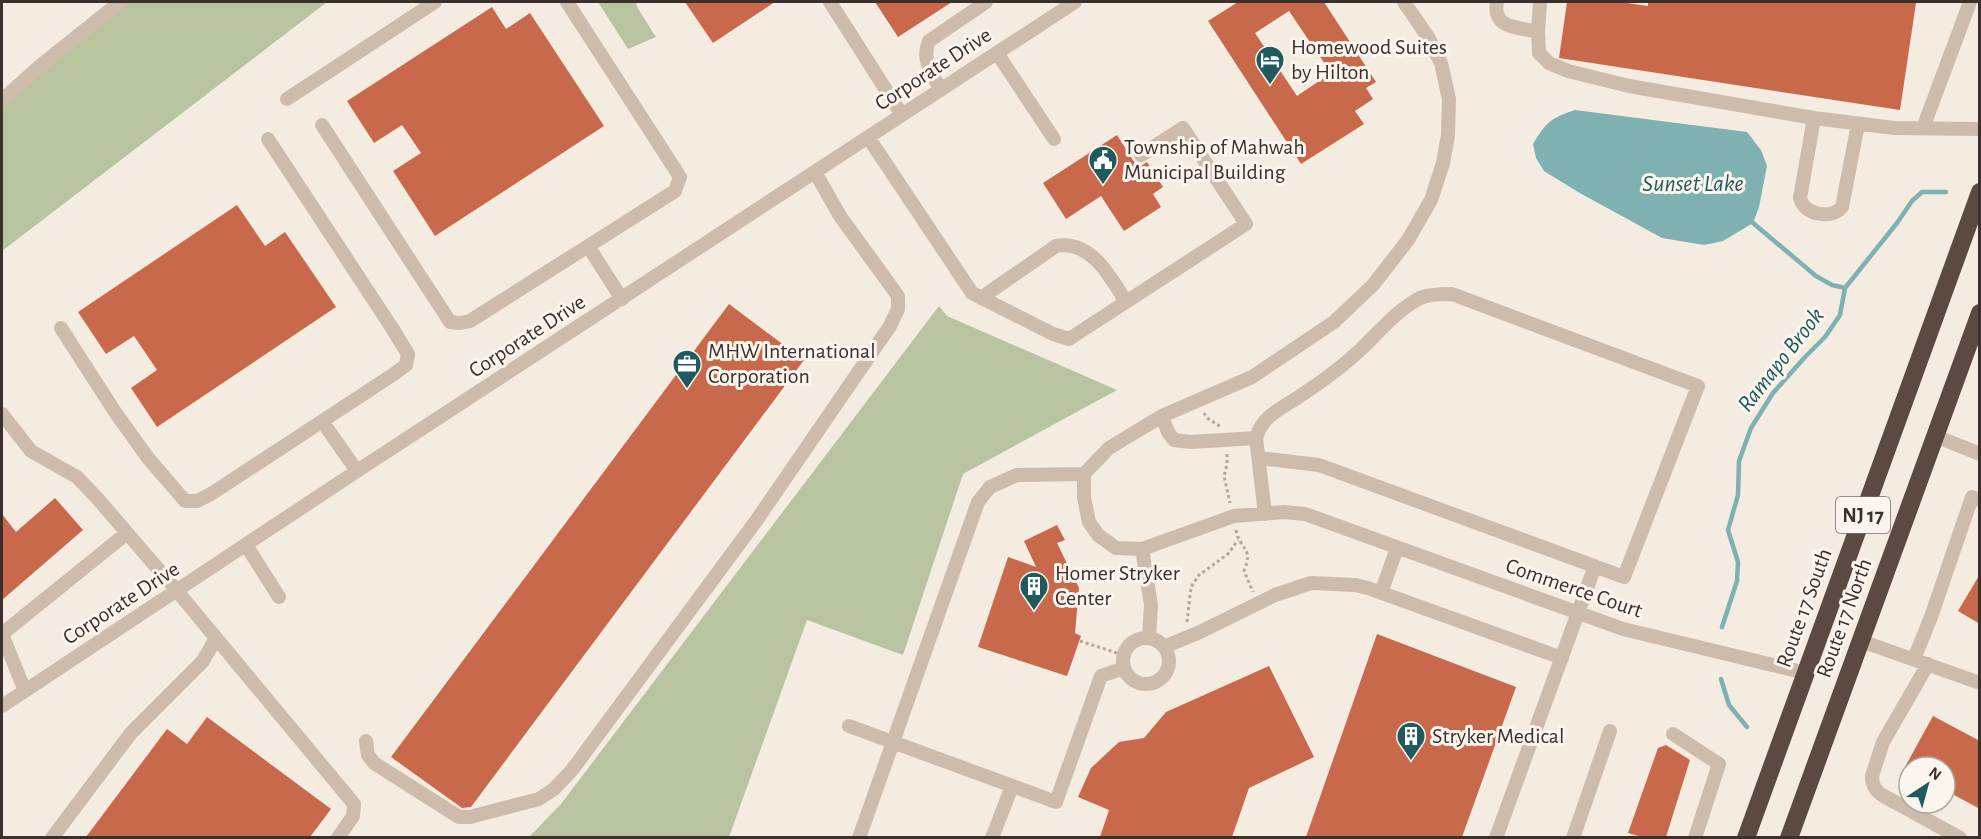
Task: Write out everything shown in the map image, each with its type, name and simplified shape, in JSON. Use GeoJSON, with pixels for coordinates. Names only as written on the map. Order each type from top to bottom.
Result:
{"type":"FeatureCollection","features":[{"type":"Feature","properties":{"kind":"highway","name":"Route 17 South"},"geometry":{"type":"LineString","coordinates":[[1746,837],[1980,192]]}},
{"type":"Feature","properties":{"kind":"highway","name":"Route 17 North"},"geometry":{"type":"LineString","coordinates":[[1790,837],[1980,313]]}},
{"type":"Feature","properties":{"kind":"street"},"geometry":{"type":"LineString","coordinates":[[2,100],[40,66],[120,2]]}},
{"type":"Feature","properties":{"kind":"street"},"geometry":{"type":"LineString","coordinates":[[287,99],[435,2]]}},
{"type":"Feature","properties":{"kind":"street"},"geometry":{"type":"LineString","coordinates":[[322,125],[450,322],[470,321],[675,190],[680,177],[567,2]]}},
{"type":"Feature","properties":{"kind":"street"},"geometry":{"type":"LineString","coordinates":[[830,2],[902,115]]}},
{"type":"Feature","properties":{"kind":"street"},"geometry":{"type":"LineString","coordinates":[[941,90],[926,59],[925,50],[929,41],[986,2]]}},
{"type":"Feature","properties":{"kind":"street","name":"Corporate Drive"},"geometry":{"type":"LineString","coordinates":[[2,706],[1075,2]]}},
{"type":"Feature","properties":{"kind":"street"},"geometry":{"type":"LineString","coordinates":[[1149,638],[1151,605],[1142,549],[1116,548],[1098,535],[1089,522],[1084,498],[1084,474],[1109,448],[1162,416],[1252,377],[1334,322],[1373,285],[1408,240],[1431,200],[1443,163],[1448,135],[1449,99],[1441,63],[1428,37],[1404,2]]}},
{"type":"Feature","properties":{"kind":"street"},"geometry":{"type":"LineString","coordinates":[[1497,2],[1498,19],[1504,24],[1538,32]]}},
{"type":"Feature","properties":{"kind":"street"},"geometry":{"type":"LineString","coordinates":[[1540,2],[1539,53],[1549,63],[1568,71],[1629,86],[1814,118],[1894,128],[1980,129]]}},
{"type":"Feature","properties":{"kind":"street"},"geometry":{"type":"LineString","coordinates":[[1923,128],[1970,2]]}},
{"type":"Feature","properties":{"kind":"street"},"geometry":{"type":"LineString","coordinates":[[997,53],[1054,139]]}},
{"type":"Feature","properties":{"kind":"street"},"geometry":{"type":"LineString","coordinates":[[1814,118],[1800,198],[1802,206],[1809,211],[1831,215],[1838,213],[1842,207],[1858,123]]}},
{"type":"Feature","properties":{"kind":"street"},"geometry":{"type":"LineString","coordinates":[[868,137],[972,293],[1053,334],[1069,339],[1246,224],[1183,128],[1141,155]]}},
{"type":"Feature","properties":{"kind":"street"},"geometry":{"type":"LineString","coordinates":[[61,328],[148,458],[185,501],[197,501],[211,494],[406,364],[408,354],[268,139]]}},
{"type":"Feature","properties":{"kind":"street"},"geometry":{"type":"LineString","coordinates":[[366,741],[368,755],[374,763],[459,817],[470,817],[539,799],[554,789],[572,770],[749,530],[890,326],[898,309],[898,296],[840,216],[815,172]]}},
{"type":"Feature","properties":{"kind":"street"},"geometry":{"type":"LineString","coordinates":[[981,297],[1056,246],[1066,244],[1077,247],[1104,267],[1125,302]]}},
{"type":"Feature","properties":{"kind":"street"},"geometry":{"type":"LineString","coordinates":[[588,246],[622,299]]}},
{"type":"Feature","properties":{"kind":"street"},"geometry":{"type":"LineString","coordinates":[[1259,458],[1319,465],[1624,577],[1698,386],[1452,294],[1422,297],[1402,310],[1358,352],[1319,384],[1264,421],[1258,428],[1256,438],[1265,514]]}},
{"type":"Feature","properties":{"kind":"street"},"geometry":{"type":"LineString","coordinates":[[2,414],[31,451],[77,477],[177,591],[354,804],[353,816],[338,837]]}},
{"type":"Feature","properties":{"kind":"street"},"geometry":{"type":"LineString","coordinates":[[1162,416],[1174,440],[1190,442],[1256,438]]}},
{"type":"Feature","properties":{"kind":"street"},"geometry":{"type":"LineString","coordinates":[[322,421],[357,471]]}},
{"type":"Feature","properties":{"kind":"street"},"geometry":{"type":"LineString","coordinates":[[1935,436],[1980,454]]}},
{"type":"Feature","properties":{"kind":"street"},"geometry":{"type":"LineString","coordinates":[[859,837],[978,502],[990,487],[1017,475],[1084,474]]}},
{"type":"Feature","properties":{"kind":"street"},"geometry":{"type":"LineString","coordinates":[[1914,659],[1931,617],[1972,497],[1980,500]]}},
{"type":"Feature","properties":{"kind":"street","name":"Commerce Court"},"geometry":{"type":"LineString","coordinates":[[1142,549],[1234,516],[1284,512],[1305,514],[1623,629],[1806,673]]}},
{"type":"Feature","properties":{"kind":"street"},"geometry":{"type":"LineString","coordinates":[[25,691],[2,634],[127,533]]}},
{"type":"Feature","properties":{"kind":"street"},"geometry":{"type":"LineString","coordinates":[[246,545],[279,597]]}},
{"type":"Feature","properties":{"kind":"street"},"geometry":{"type":"LineString","coordinates":[[1381,593],[1397,548]]}},
{"type":"Feature","properties":{"kind":"street"},"geometry":{"type":"LineString","coordinates":[[1496,837],[1594,566]]}},
{"type":"Feature","properties":{"kind":"street"},"geometry":{"type":"LineString","coordinates":[[1164,646],[1258,603],[1311,583],[1355,585],[1562,658]]}},
{"type":"Feature","properties":{"kind":"street"},"geometry":{"type":"LineString","coordinates":[[51,837],[131,733],[203,661],[216,638]]}},
{"type":"Feature","properties":{"kind":"street"},"geometry":{"type":"LineString","coordinates":[[1149,638],[1164,646],[1169,655],[1170,664],[1161,679],[1153,684],[1144,684],[1135,682],[1128,676],[1124,662],[1126,650],[1132,643],[1149,638]]}},
{"type":"Feature","properties":{"kind":"street"},"geometry":{"type":"LineString","coordinates":[[1861,641],[1980,683]]}},
{"type":"Feature","properties":{"kind":"street"},"geometry":{"type":"LineString","coordinates":[[849,726],[1056,802],[1101,676],[1124,662]]}},
{"type":"Feature","properties":{"kind":"street"},"geometry":{"type":"LineString","coordinates":[[1928,664],[1883,742],[1872,782],[1882,795],[1960,837]]}},
{"type":"Feature","properties":{"kind":"street"},"geometry":{"type":"LineString","coordinates":[[1573,837],[1610,731]]}},
{"type":"Feature","properties":{"kind":"street"},"geometry":{"type":"LineString","coordinates":[[1672,734],[1719,764],[1695,837]]}},
{"type":"Feature","properties":{"kind":"street"},"geometry":{"type":"LineString","coordinates":[[992,837],[1012,786]]}},
{"type":"Feature","properties":{"kind":"path"},"geometry":{"type":"LineString","coordinates":[[1197,401],[1207,418],[1220,426],[1224,433],[1227,464],[1224,476],[1238,540],[1248,551],[1248,561],[1244,571],[1258,603]]}},
{"type":"Feature","properties":{"kind":"path"},"geometry":{"type":"LineString","coordinates":[[1187,637],[1191,587],[1199,575],[1228,554],[1238,540]]}},
{"type":"Feature","properties":{"kind":"path"},"geometry":{"type":"LineString","coordinates":[[1080,641],[1124,662]]}},
{"type":"Feature","properties":{"kind":"green space"},"geometry":{"type":"Polygon","coordinates":[[[122,2],[327,2],[2,251],[2,98],[122,2]]]}},
{"type":"Feature","properties":{"kind":"green space"},"geometry":{"type":"Polygon","coordinates":[[[598,2],[636,2],[656,37],[628,49],[598,2]]]}},
{"type":"Feature","properties":{"kind":"green space"},"geometry":{"type":"Polygon","coordinates":[[[939,306],[947,316],[1117,390],[963,474],[903,655],[807,620],[729,837],[529,837],[561,804],[939,306]]]}},
{"type":"Feature","properties":{"kind":"water","name":"Sunset Lake"},"geometry":{"type":"Polygon","coordinates":[[[1575,110],[1747,132],[1761,150],[1767,166],[1759,207],[1753,223],[1723,241],[1704,245],[1662,238],[1544,171],[1536,158],[1533,144],[1550,122],[1575,110]]]}},
{"type":"Feature","properties":{"kind":"building"},"geometry":{"type":"Polygon","coordinates":[[[685,2],[775,2],[713,43],[685,2]]]}},
{"type":"Feature","properties":{"kind":"building"},"geometry":{"type":"Polygon","coordinates":[[[875,2],[952,2],[898,37],[875,2]]]}},
{"type":"Feature","properties":{"kind":"building","name":"Homewood Suites by Hilton"},"geometry":{"type":"Polygon","coordinates":[[[1238,2],[1324,2],[1376,82],[1366,88],[1373,99],[1355,111],[1364,124],[1301,164],[1208,21],[1238,2]],[[1289,11],[1255,33],[1297,96],[1331,73],[1289,11]]]}},
{"type":"Feature","properties":{"kind":"building"},"geometry":{"type":"Polygon","coordinates":[[[1567,2],[1620,2],[1648,6],[1648,2],[1916,3],[1900,110],[1559,58],[1567,2]]]}},
{"type":"Feature","properties":{"kind":"building"},"geometry":{"type":"Polygon","coordinates":[[[492,7],[506,29],[530,13],[604,126],[435,236],[393,171],[421,153],[402,125],[374,143],[347,101],[492,7]]]}},
{"type":"Feature","properties":{"kind":"building","name":"Township of Mahwah Municipal Building"},"geometry":{"type":"Polygon","coordinates":[[[1117,135],[1138,168],[1147,162],[1163,187],[1153,194],[1161,207],[1124,231],[1101,196],[1066,219],[1043,183],[1117,135]]]}},
{"type":"Feature","properties":{"kind":"building"},"geometry":{"type":"Polygon","coordinates":[[[237,205],[265,246],[285,232],[336,307],[157,427],[131,388],[157,370],[134,336],[106,354],[78,312],[237,205]]]}},
{"type":"Feature","properties":{"kind":"building"},"geometry":{"type":"Polygon","coordinates":[[[729,304],[804,360],[471,807],[462,808],[391,757],[729,304]]]}},
{"type":"Feature","properties":{"kind":"building"},"geometry":{"type":"Polygon","coordinates":[[[55,498],[83,530],[2,600],[2,514],[16,532],[55,498]]]}},
{"type":"Feature","properties":{"kind":"building","name":"Homer Stryker Center"},"geometry":{"type":"Polygon","coordinates":[[[1057,525],[1065,540],[1057,543],[1079,588],[1075,633],[1081,636],[1067,676],[978,647],[1008,557],[1036,567],[1024,541],[1057,525]]]}},
{"type":"Feature","properties":{"kind":"building"},"geometry":{"type":"Polygon","coordinates":[[[1980,574],[1980,624],[1958,611],[1980,574]]]}},
{"type":"Feature","properties":{"kind":"building","name":"Stryker Medical"},"geometry":{"type":"Polygon","coordinates":[[[1377,634],[1516,687],[1462,837],[1306,837],[1377,634]]]}},
{"type":"Feature","properties":{"kind":"building"},"geometry":{"type":"Polygon","coordinates":[[[1269,666],[1314,757],[1249,788],[1232,837],[1100,837],[1109,810],[1078,797],[1091,768],[1119,742],[1144,738],[1166,712],[1269,666]]]}},
{"type":"Feature","properties":{"kind":"building"},"geometry":{"type":"Polygon","coordinates":[[[1933,716],[1980,741],[1980,809],[1957,797],[1957,755],[1912,755],[1933,716]]]}},
{"type":"Feature","properties":{"kind":"building"},"geometry":{"type":"Polygon","coordinates":[[[207,717],[331,809],[310,837],[86,837],[167,729],[187,744],[207,717]]]}},
{"type":"Feature","properties":{"kind":"building"},"geometry":{"type":"Polygon","coordinates":[[[1666,745],[1690,760],[1666,837],[1642,837],[1628,833],[1658,748],[1666,745]]]}},
{"type":"Feature","properties":{"kind":"waterway","name":"Ramapo Brook"},"geometry":{"type":"LineString","coordinates":[[1753,223],[1816,276],[1832,285],[1845,288],[1912,201],[1922,192],[1946,192]]}},
{"type":"Feature","properties":{"kind":"waterway","name":"Ramapo Brook"},"geometry":{"type":"LineString","coordinates":[[1722,627],[1737,581],[1738,562],[1728,530],[1738,495],[1739,461],[1751,428],[1773,393],[1825,337],[1840,315],[1845,288]]}},
{"type":"Feature","properties":{"kind":"waterway","name":"Ramapo Brook"},"geometry":{"type":"LineString","coordinates":[[1721,679],[1729,705],[1747,727]]}},
{"type":"Feature","properties":{"kind":"place","name":"Homewood Suites by Hilton"},"geometry":{"type":"Point","coordinates":[1270,86]}},
{"type":"Feature","properties":{"kind":"place","name":"Township of Mahwah Municipal Building"},"geometry":{"type":"Point","coordinates":[1103,186]}},
{"type":"Feature","properties":{"kind":"place","name":"MHW International Corporation"},"geometry":{"type":"Point","coordinates":[687,390]}},
{"type":"Feature","properties":{"kind":"place","name":"Homer Stryker Center"},"geometry":{"type":"Point","coordinates":[1034,612]}},
{"type":"Feature","properties":{"kind":"place","name":"Stryker Medical"},"geometry":{"type":"Point","coordinates":[1411,762]}}]}
